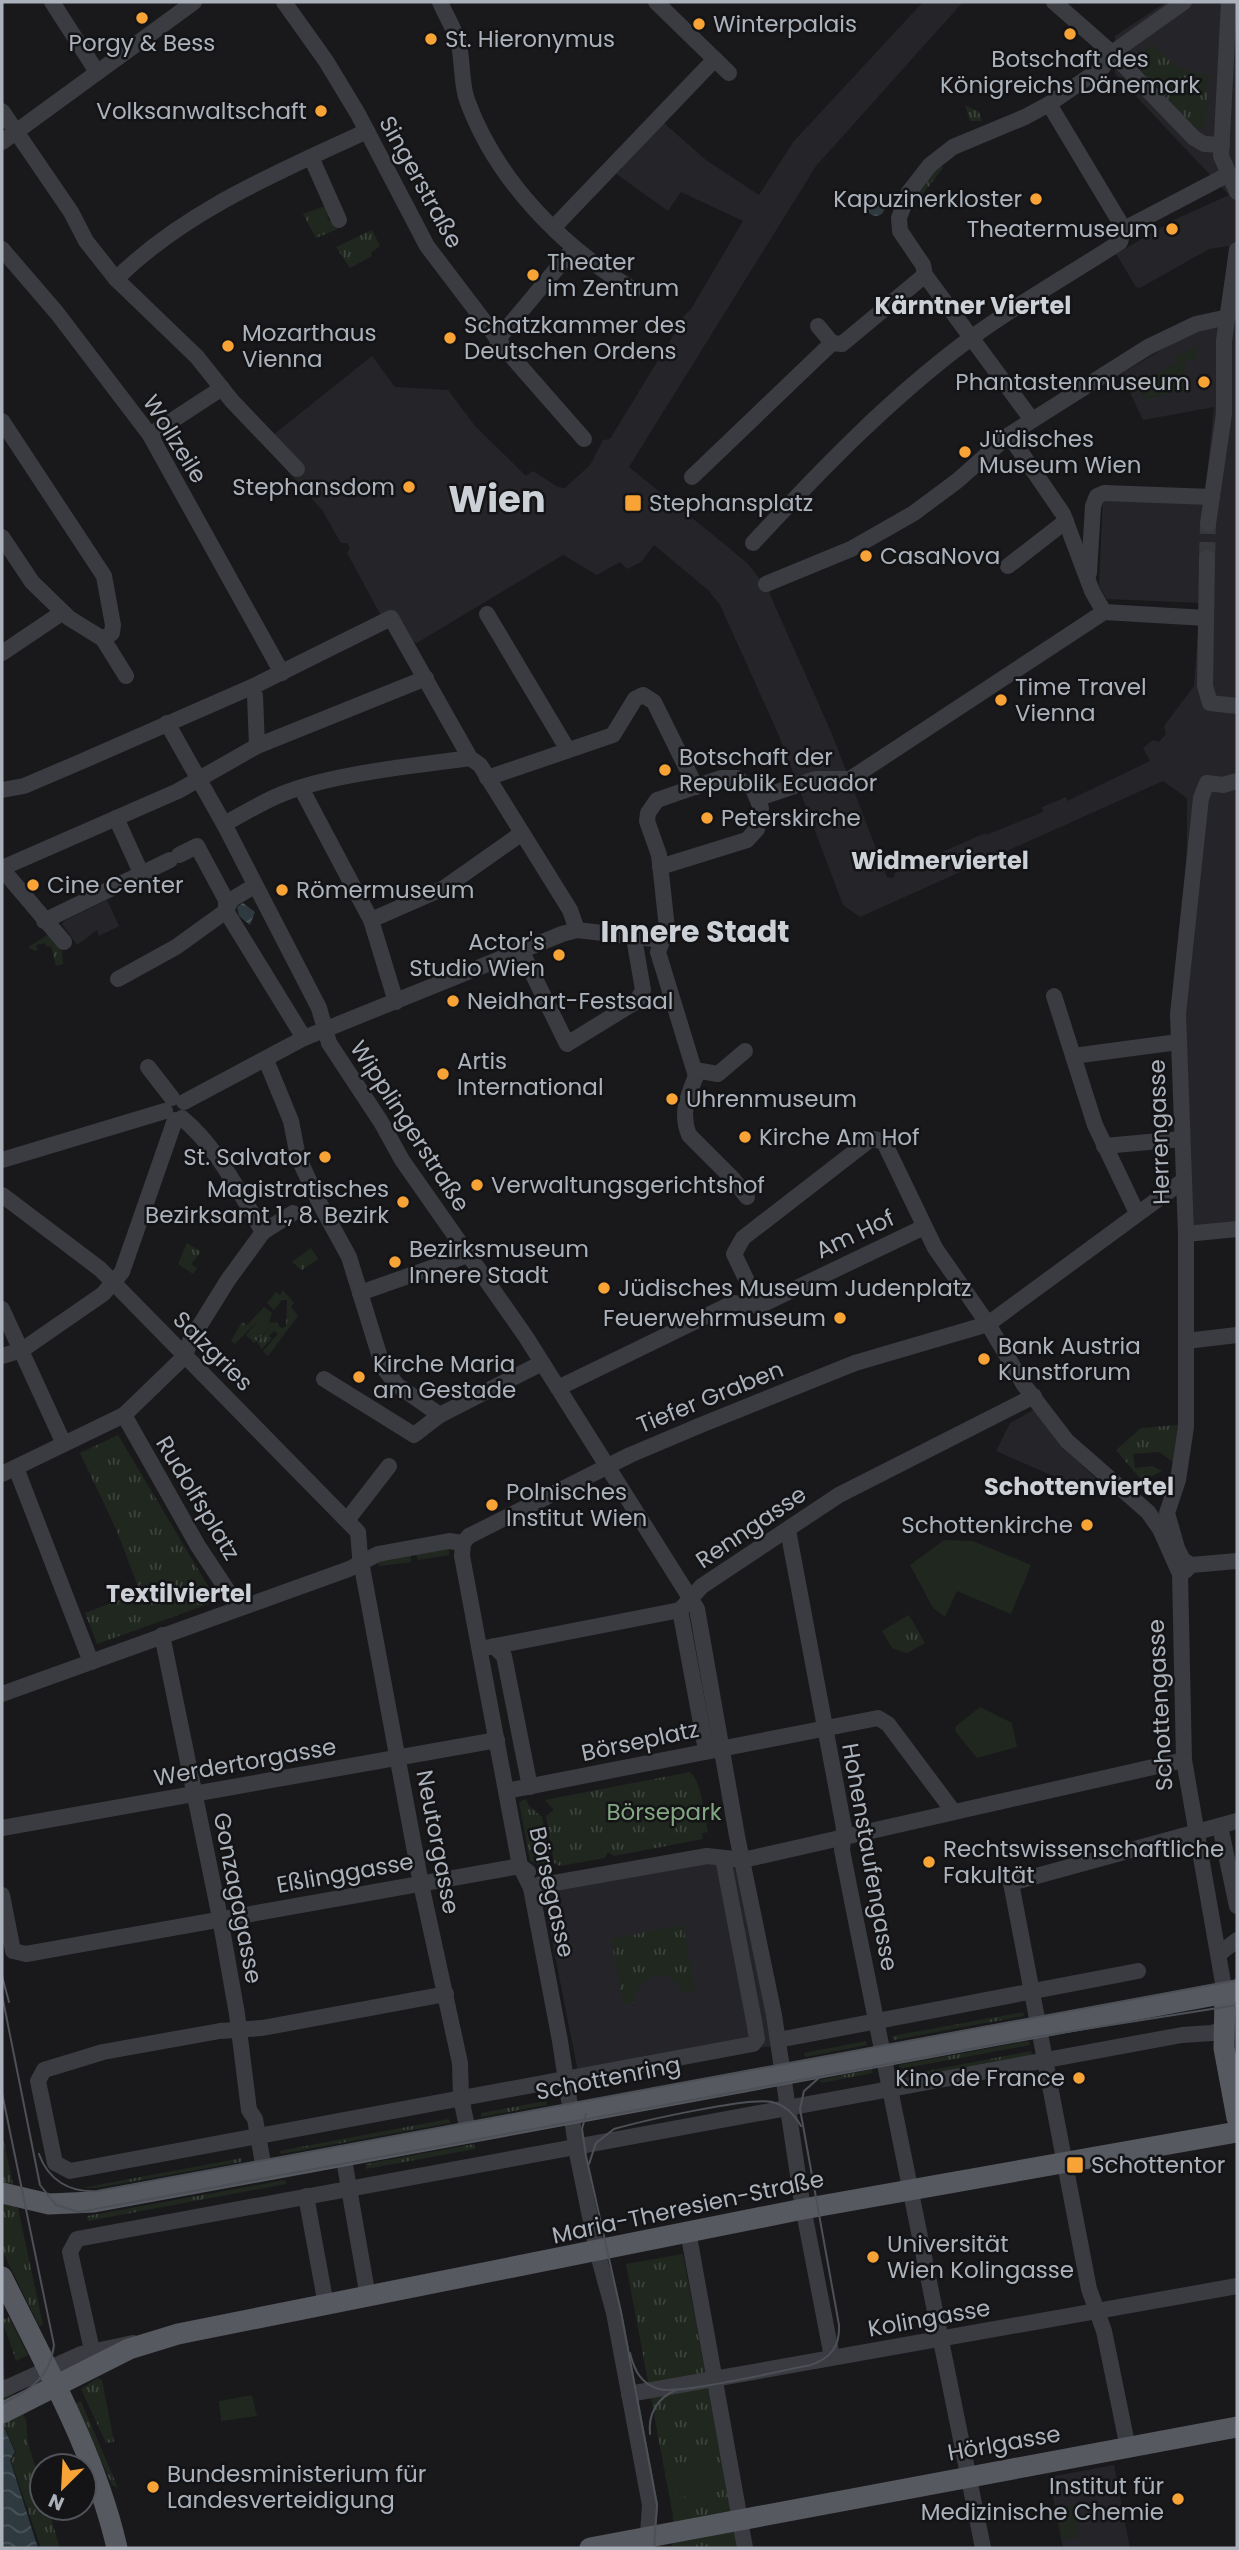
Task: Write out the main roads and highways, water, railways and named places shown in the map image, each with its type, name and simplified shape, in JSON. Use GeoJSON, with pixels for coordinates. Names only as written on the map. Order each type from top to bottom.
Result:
{"type":"FeatureCollection","features":[{"type":"Feature","properties":{"kind":"main road","name":"Schottenring"},"geometry":{"type":"LineString","coordinates":[[2,2193],[34,2202],[76,2204],[1231,1993]]}},
{"type":"Feature","properties":{"kind":"main road","name":"Schottengasse"},"geometry":{"type":"LineString","coordinates":[[1231,1993],[1230,2035],[1237,2118]]}},
{"type":"Feature","properties":{"kind":"main road","name":"Maria-Theresien-Straße"},"geometry":{"type":"LineString","coordinates":[[8,2398],[51,2377],[150,2340],[597,2252],[690,2239],[803,2209],[1237,2132]]}},
{"type":"Feature","properties":{"kind":"main road"},"geometry":{"type":"LineString","coordinates":[[2,2277],[94,2471],[117,2548]]}},
{"type":"Feature","properties":{"kind":"main road","name":"Hörlgasse"},"geometry":{"type":"LineString","coordinates":[[590,2548],[648,2542],[740,2519],[1237,2427]]}},
{"type":"Feature","properties":{"kind":"water"},"geometry":{"type":"Polygon","coordinates":[[[876,198],[882,201],[885,207],[882,213],[876,216],[870,213],[867,207],[870,201],[876,198]]]}},
{"type":"Feature","properties":{"kind":"water"},"geometry":{"type":"Polygon","coordinates":[[[243,903],[255,912],[250,925],[239,916],[237,907],[243,903]]]}},
{"type":"Feature","properties":{"kind":"water"},"geometry":{"type":"Polygon","coordinates":[[[2,2423],[15,2452],[10,2460],[38,2548],[2,2548],[2,2423]]]}},
{"type":"Feature","properties":{"kind":"tunnel"},"geometry":{"type":"LineString","coordinates":[[1207,558],[1208,524]]}},
{"type":"Feature","properties":{"kind":"tram line"},"geometry":{"type":"LineString","coordinates":[[2,1976],[9,2002]]}},
{"type":"Feature","properties":{"kind":"tram line"},"geometry":{"type":"LineString","coordinates":[[39,2154],[48,2171],[61,2183],[78,2190],[97,2191],[1237,1980]]}},
{"type":"Feature","properties":{"kind":"tram line"},"geometry":{"type":"LineString","coordinates":[[2,1995],[40,2185],[56,2205],[79,2212],[1041,2036],[1237,2005]]}},
{"type":"Feature","properties":{"kind":"tram line"},"geometry":{"type":"LineString","coordinates":[[630,2353],[636,2371],[647,2384],[670,2390],[811,2365],[824,2359],[833,2350],[838,2339],[839,2325],[800,2109],[804,2091],[820,2077]]}},
{"type":"Feature","properties":{"kind":"tram line"},"geometry":{"type":"LineString","coordinates":[[2,2093],[54,2345],[48,2366],[37,2382],[2,2404]]}},
{"type":"Feature","properties":{"kind":"tram line"},"geometry":{"type":"LineString","coordinates":[[589,2164],[596,2143],[614,2129],[719,2106],[772,2102],[789,2111],[801,2126]]}},
{"type":"Feature","properties":{"kind":"tram line"},"geometry":{"type":"LineString","coordinates":[[586,2114],[582,2129],[586,2156],[621,2312],[657,2505],[654,2548]]}},
{"type":"Feature","properties":{"kind":"tram line"},"geometry":{"type":"LineString","coordinates":[[650,2434],[652,2413],[664,2397],[676,2390]]}},
{"type":"Feature","properties":{"kind":"place","name":"Porgy & Bess"},"geometry":{"type":"Point","coordinates":[142,18]}},
{"type":"Feature","properties":{"kind":"place","name":"Winterpalais"},"geometry":{"type":"Point","coordinates":[699,24]}},
{"type":"Feature","properties":{"kind":"place","name":"Botschaft des Königreichs Dänemark"},"geometry":{"type":"Point","coordinates":[1070,34]}},
{"type":"Feature","properties":{"kind":"place","name":"St. Hieronymus"},"geometry":{"type":"Point","coordinates":[431,39]}},
{"type":"Feature","properties":{"kind":"place","name":"Volksanwaltschaft"},"geometry":{"type":"Point","coordinates":[321,111]}},
{"type":"Feature","properties":{"kind":"place","name":"Kapuzinerkloster"},"geometry":{"type":"Point","coordinates":[1036,199]}},
{"type":"Feature","properties":{"kind":"place","name":"Theatermuseum"},"geometry":{"type":"Point","coordinates":[1172,229]}},
{"type":"Feature","properties":{"kind":"place","name":"Theater im Zentrum"},"geometry":{"type":"Point","coordinates":[533,275]}},
{"type":"Feature","properties":{"kind":"place","name":"Schatzkammer des Deutschen Ordens"},"geometry":{"type":"Point","coordinates":[450,338]}},
{"type":"Feature","properties":{"kind":"place","name":"Mozarthaus Vienna"},"geometry":{"type":"Point","coordinates":[228,346]}},
{"type":"Feature","properties":{"kind":"place","name":"Phantastenmuseum"},"geometry":{"type":"Point","coordinates":[1204,382]}},
{"type":"Feature","properties":{"kind":"place","name":"Jüdisches Museum Wien"},"geometry":{"type":"Point","coordinates":[965,452]}},
{"type":"Feature","properties":{"kind":"place","name":"Stephansdom"},"geometry":{"type":"Point","coordinates":[409,487]}},
{"type":"Feature","properties":{"kind":"place","name":"Stephansplatz"},"geometry":{"type":"Point","coordinates":[633,503]}},
{"type":"Feature","properties":{"kind":"place","name":"CasaNova"},"geometry":{"type":"Point","coordinates":[866,556]}},
{"type":"Feature","properties":{"kind":"place","name":"Time Travel Vienna"},"geometry":{"type":"Point","coordinates":[1001,700]}},
{"type":"Feature","properties":{"kind":"place","name":"Botschaft der Republik Ecuador"},"geometry":{"type":"Point","coordinates":[665,770]}},
{"type":"Feature","properties":{"kind":"place","name":"Peterskirche"},"geometry":{"type":"Point","coordinates":[707,818]}},
{"type":"Feature","properties":{"kind":"place","name":"Cine Center"},"geometry":{"type":"Point","coordinates":[33,885]}},
{"type":"Feature","properties":{"kind":"place","name":"Römermuseum"},"geometry":{"type":"Point","coordinates":[282,890]}},
{"type":"Feature","properties":{"kind":"place","name":"Actor's Studio Wien"},"geometry":{"type":"Point","coordinates":[559,955]}},
{"type":"Feature","properties":{"kind":"place","name":"Neidhart-Festsaal"},"geometry":{"type":"Point","coordinates":[453,1001]}},
{"type":"Feature","properties":{"kind":"place","name":"Artis International"},"geometry":{"type":"Point","coordinates":[443,1074]}},
{"type":"Feature","properties":{"kind":"place","name":"Uhrenmuseum"},"geometry":{"type":"Point","coordinates":[672,1099]}},
{"type":"Feature","properties":{"kind":"place","name":"Kirche Am Hof"},"geometry":{"type":"Point","coordinates":[745,1137]}},
{"type":"Feature","properties":{"kind":"place","name":"St. Salvator"},"geometry":{"type":"Point","coordinates":[325,1157]}},
{"type":"Feature","properties":{"kind":"place","name":"Verwaltungsgerichtshof"},"geometry":{"type":"Point","coordinates":[477,1185]}},
{"type":"Feature","properties":{"kind":"place","name":"Magistratisches Bezirksamt 1., 8. Bezirk"},"geometry":{"type":"Point","coordinates":[403,1202]}},
{"type":"Feature","properties":{"kind":"place","name":"Bezirksmuseum Innere Stadt"},"geometry":{"type":"Point","coordinates":[395,1262]}},
{"type":"Feature","properties":{"kind":"place","name":"Jüdisches Museum Judenplatz"},"geometry":{"type":"Point","coordinates":[604,1288]}},
{"type":"Feature","properties":{"kind":"place","name":"Feuerwehrmuseum"},"geometry":{"type":"Point","coordinates":[840,1318]}},
{"type":"Feature","properties":{"kind":"place","name":"Bank Austria Kunstforum"},"geometry":{"type":"Point","coordinates":[984,1359]}},
{"type":"Feature","properties":{"kind":"place","name":"Kirche Maria am Gestade"},"geometry":{"type":"Point","coordinates":[359,1377]}},
{"type":"Feature","properties":{"kind":"place","name":"Polnisches Institut Wien"},"geometry":{"type":"Point","coordinates":[492,1505]}},
{"type":"Feature","properties":{"kind":"place","name":"Schottenkirche"},"geometry":{"type":"Point","coordinates":[1087,1525]}},
{"type":"Feature","properties":{"kind":"place","name":"Rechtswissenschaftliche Fakultät"},"geometry":{"type":"Point","coordinates":[929,1862]}},
{"type":"Feature","properties":{"kind":"place","name":"Kino de France"},"geometry":{"type":"Point","coordinates":[1079,2078]}},
{"type":"Feature","properties":{"kind":"place","name":"Schottentor"},"geometry":{"type":"Point","coordinates":[1075,2165]}},
{"type":"Feature","properties":{"kind":"place","name":"Universität Wien Kolingasse"},"geometry":{"type":"Point","coordinates":[873,2257]}},
{"type":"Feature","properties":{"kind":"place","name":"Bundesministerium für Landesverteidigung"},"geometry":{"type":"Point","coordinates":[153,2487]}},
{"type":"Feature","properties":{"kind":"place","name":"Institut für Medizinische Chemie"},"geometry":{"type":"Point","coordinates":[1178,2499]}},
{"type":"Feature","properties":{"kind":"district","name":"Kärntner Viertel"},"geometry":{"type":"Point","coordinates":[973,306]}},
{"type":"Feature","properties":{"kind":"district","name":"Wien"},"geometry":{"type":"Point","coordinates":[497,499]}},
{"type":"Feature","properties":{"kind":"district","name":"Widmerviertel"},"geometry":{"type":"Point","coordinates":[940,861]}},
{"type":"Feature","properties":{"kind":"district","name":"Innere Stadt"},"geometry":{"type":"Point","coordinates":[695,932]}},
{"type":"Feature","properties":{"kind":"district","name":"Schottenviertel"},"geometry":{"type":"Point","coordinates":[1079,1487]}},
{"type":"Feature","properties":{"kind":"district","name":"Textilviertel"},"geometry":{"type":"Point","coordinates":[179,1594]}},
{"type":"Feature","properties":{"kind":"park label","name":"Börsepark"},"geometry":{"type":"Point","coordinates":[664,1812]}}]}
